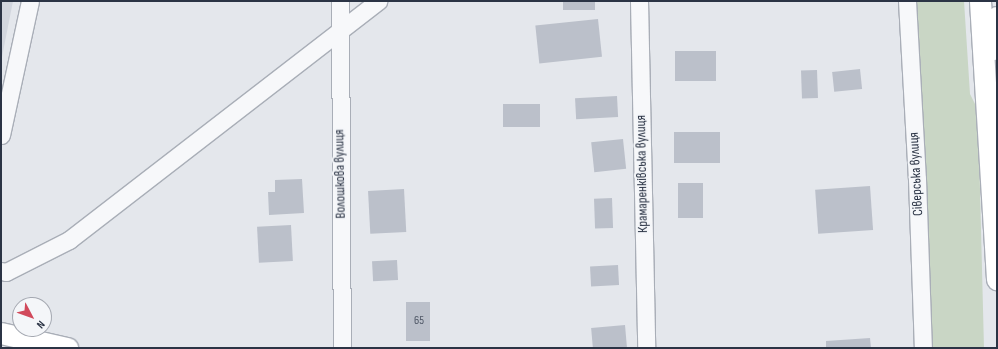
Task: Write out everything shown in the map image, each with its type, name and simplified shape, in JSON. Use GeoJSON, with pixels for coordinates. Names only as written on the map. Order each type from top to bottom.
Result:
{"type":"FeatureCollection","features":[{"type":"Feature","properties":{"kind":"main road"},"geometry":{"type":"LineString","coordinates":[[980,1],[995,211],[997,279]]}},
{"type":"Feature","properties":{"kind":"main road"},"geometry":{"type":"LineString","coordinates":[[988,100],[997,26]]}},
{"type":"Feature","properties":{"kind":"main road"},"geometry":{"type":"LineString","coordinates":[[1,333],[67,348]]}},
{"type":"Feature","properties":{"kind":"street"},"geometry":{"type":"LineString","coordinates":[[1,135],[30,1]]}},
{"type":"Feature","properties":{"kind":"street","name":"Волошкова вулиця"},"geometry":{"type":"LineString","coordinates":[[340,1],[338,33],[342,348]]}},
{"type":"Feature","properties":{"kind":"street"},"geometry":{"type":"LineString","coordinates":[[1,271],[6,272],[69,240],[378,1]]}},
{"type":"Feature","properties":{"kind":"street","name":"Крамаренківська вулиця"},"geometry":{"type":"LineString","coordinates":[[639,1],[646,348]]}},
{"type":"Feature","properties":{"kind":"street","name":"Сіверська вулиця"},"geometry":{"type":"LineString","coordinates":[[907,1],[917,179],[923,348]]}},
{"type":"Feature","properties":{"kind":"shaded area"},"geometry":{"type":"Polygon","coordinates":[[[1,1],[13,1],[1,62],[1,1]]]}},
{"type":"Feature","properties":{"kind":"green space"},"geometry":{"type":"Polygon","coordinates":[[[907,1],[964,1],[970,94],[978,110],[984,348],[923,348],[907,1]]]}},
{"type":"Feature","properties":{"kind":"building"},"geometry":{"type":"Polygon","coordinates":[[[563,1],[595,1],[595,10],[563,10],[563,1]]]}},
{"type":"Feature","properties":{"kind":"building"},"geometry":{"type":"Polygon","coordinates":[[[598,19],[602,57],[539,63],[535,26],[598,19]]]}},
{"type":"Feature","properties":{"kind":"building"},"geometry":{"type":"Polygon","coordinates":[[[675,51],[716,51],[716,81],[675,81],[675,51]]]}},
{"type":"Feature","properties":{"kind":"building"},"geometry":{"type":"Polygon","coordinates":[[[860,69],[862,89],[834,92],[832,72],[860,69]]]}},
{"type":"Feature","properties":{"kind":"building"},"geometry":{"type":"Polygon","coordinates":[[[817,70],[818,98],[802,99],[801,71],[817,70]]]}},
{"type":"Feature","properties":{"kind":"building"},"geometry":{"type":"Polygon","coordinates":[[[617,96],[618,117],[576,119],[575,98],[617,96]]]}},
{"type":"Feature","properties":{"kind":"building"},"geometry":{"type":"Polygon","coordinates":[[[503,104],[540,104],[540,127],[503,127],[503,104]]]}},
{"type":"Feature","properties":{"kind":"building"},"geometry":{"type":"Polygon","coordinates":[[[674,132],[720,132],[720,163],[674,163],[674,132]]]}},
{"type":"Feature","properties":{"kind":"building"},"geometry":{"type":"Polygon","coordinates":[[[623,139],[626,169],[594,172],[591,142],[623,139]]]}},
{"type":"Feature","properties":{"kind":"building"},"geometry":{"type":"Polygon","coordinates":[[[302,179],[304,213],[269,215],[268,192],[275,192],[275,180],[302,179]]]}},
{"type":"Feature","properties":{"kind":"building"},"geometry":{"type":"Polygon","coordinates":[[[678,183],[703,183],[703,218],[678,218],[678,183]]]}},
{"type":"Feature","properties":{"kind":"building"},"geometry":{"type":"Polygon","coordinates":[[[870,186],[873,230],[818,234],[815,190],[870,186]]]}},
{"type":"Feature","properties":{"kind":"building"},"geometry":{"type":"Polygon","coordinates":[[[404,189],[406,232],[370,234],[368,191],[404,189]]]}},
{"type":"Feature","properties":{"kind":"building"},"geometry":{"type":"Polygon","coordinates":[[[612,198],[613,228],[595,229],[594,199],[612,198]]]}},
{"type":"Feature","properties":{"kind":"building"},"geometry":{"type":"Polygon","coordinates":[[[291,225],[293,261],[259,263],[257,227],[291,225]]]}},
{"type":"Feature","properties":{"kind":"building"},"geometry":{"type":"Polygon","coordinates":[[[397,260],[398,280],[373,281],[372,261],[397,260]]]}},
{"type":"Feature","properties":{"kind":"building"},"geometry":{"type":"Polygon","coordinates":[[[618,265],[619,285],[591,286],[590,266],[618,265]]]}},
{"type":"Feature","properties":{"kind":"building"},"geometry":{"type":"Polygon","coordinates":[[[406,302],[430,302],[430,341],[406,341],[406,302]]]}},
{"type":"Feature","properties":{"kind":"building"},"geometry":{"type":"Polygon","coordinates":[[[625,325],[627,347],[593,348],[591,328],[625,325]]]}},
{"type":"Feature","properties":{"kind":"building"},"geometry":{"type":"Polygon","coordinates":[[[870,338],[871,348],[826,348],[826,341],[870,338]]]}}]}
